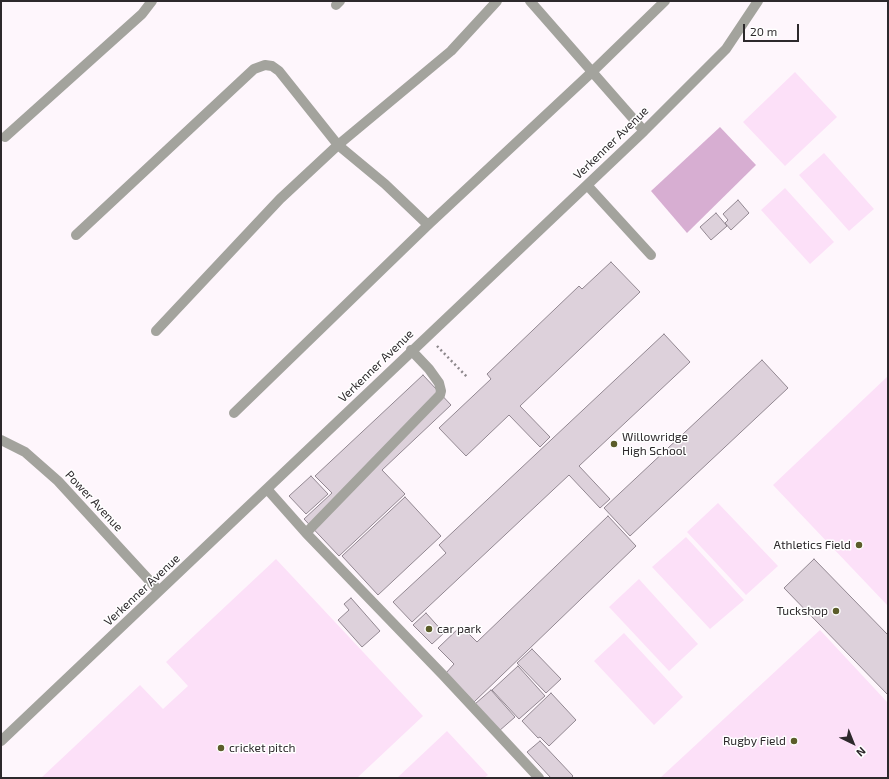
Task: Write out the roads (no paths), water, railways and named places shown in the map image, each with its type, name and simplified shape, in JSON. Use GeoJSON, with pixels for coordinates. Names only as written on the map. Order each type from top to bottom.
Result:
{"type":"FeatureCollection","features":[{"type":"Feature","properties":{"kind":"street"},"geometry":{"type":"LineString","coordinates":[[5,137],[142,14],[152,1]]}},
{"type":"Feature","properties":{"kind":"street"},"geometry":{"type":"LineString","coordinates":[[156,330],[280,199],[338,145],[450,51],[497,1]]}},
{"type":"Feature","properties":{"kind":"street"},"geometry":{"type":"LineString","coordinates":[[530,1],[644,131]]}},
{"type":"Feature","properties":{"kind":"street"},"geometry":{"type":"LineString","coordinates":[[234,413],[428,225],[592,72],[664,1]]}},
{"type":"Feature","properties":{"kind":"street","name":"Verkenner Avenue"},"geometry":{"type":"LineString","coordinates":[[1,741],[267,489],[411,350],[644,131],[726,49],[758,1]]}},
{"type":"Feature","properties":{"kind":"street"},"geometry":{"type":"LineString","coordinates":[[76,235],[259,66],[272,66],[279,70],[338,145],[385,184],[428,225]]}},
{"type":"Feature","properties":{"kind":"street"},"geometry":{"type":"LineString","coordinates":[[587,185],[651,256]]}},
{"type":"Feature","properties":{"kind":"street"},"geometry":{"type":"LineString","coordinates":[[306,533],[440,396],[441,390],[439,383],[429,369],[411,350]]}},
{"type":"Feature","properties":{"kind":"street","name":"Power Avenue"},"geometry":{"type":"LineString","coordinates":[[1,440],[25,452],[58,480],[159,591]]}},
{"type":"Feature","properties":{"kind":"street"},"geometry":{"type":"LineString","coordinates":[[267,489],[306,533],[443,675],[539,778]]}},
{"type":"Feature","properties":{"kind":"place","name":"Willowridge High School"},"geometry":{"type":"Point","coordinates":[614,444]}},
{"type":"Feature","properties":{"kind":"place","name":"Athletics Field"},"geometry":{"type":"Point","coordinates":[859,545]}},
{"type":"Feature","properties":{"kind":"place","name":"Tuckshop"},"geometry":{"type":"Point","coordinates":[836,611]}},
{"type":"Feature","properties":{"kind":"place","name":"car park"},"geometry":{"type":"Point","coordinates":[429,629]}},
{"type":"Feature","properties":{"kind":"place","name":"Rugby Field"},"geometry":{"type":"Point","coordinates":[794,741]}},
{"type":"Feature","properties":{"kind":"place","name":"cricket pitch"},"geometry":{"type":"Point","coordinates":[221,748]}}]}
